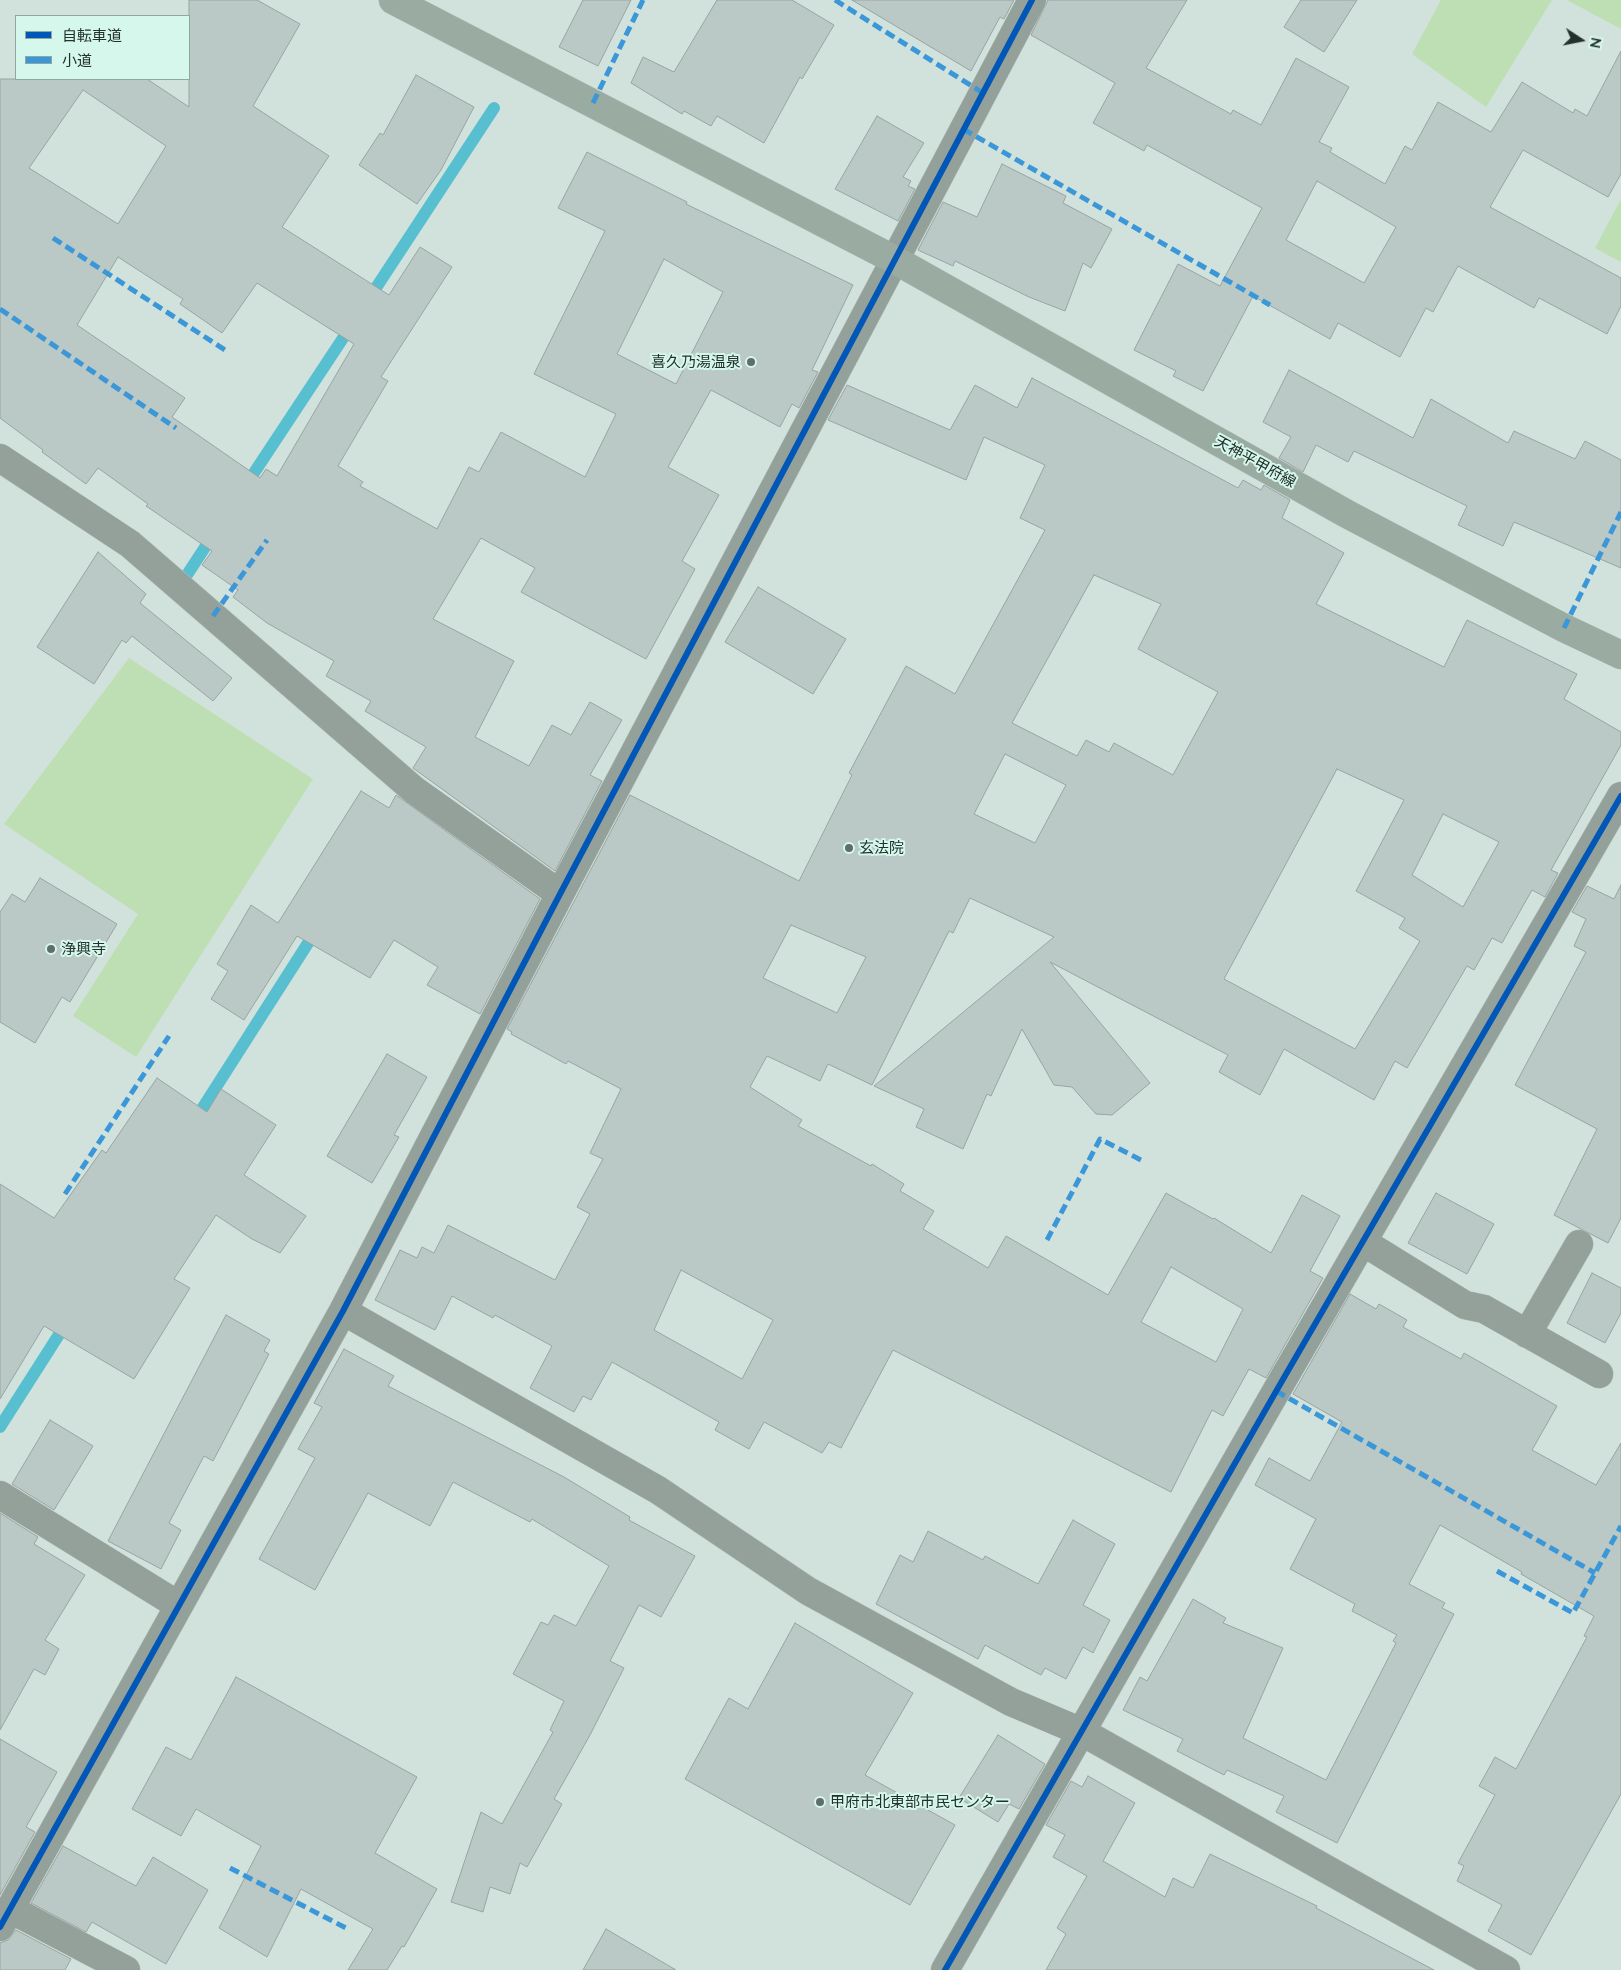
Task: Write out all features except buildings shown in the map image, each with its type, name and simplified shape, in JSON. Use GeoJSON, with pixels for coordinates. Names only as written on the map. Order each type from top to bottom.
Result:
{"type":"FeatureCollection","features":[{"type":"Feature","properties":{"kind":"main road","name":"天神平甲府線"},"geometry":{"type":"LineString","coordinates":[[393,0],[895,260],[1347,514],[1564,628],[1621,655]]}},
{"type":"Feature","properties":{"kind":"street"},"geometry":{"type":"LineString","coordinates":[[126,1970],[5,1918],[178,1604],[343,1311],[560,894],[1032,0]]}},
{"type":"Feature","properties":{"kind":"street"},"geometry":{"type":"LineString","coordinates":[[0,458],[130,544],[414,790],[560,894]]}},
{"type":"Feature","properties":{"kind":"street"},"geometry":{"type":"LineString","coordinates":[[945,1970],[1282,1381],[1621,796]]}},
{"type":"Feature","properties":{"kind":"street"},"geometry":{"type":"LineString","coordinates":[[1363,1242],[1465,1305],[1484,1309],[1598,1374]]}},
{"type":"Feature","properties":{"kind":"street"},"geometry":{"type":"LineString","coordinates":[[1527,1334],[1578,1244]]}},
{"type":"Feature","properties":{"kind":"street"},"geometry":{"type":"LineString","coordinates":[[343,1311],[658,1490],[808,1591],[1011,1702],[1082,1732],[1467,1961],[1506,1970]]}},
{"type":"Feature","properties":{"kind":"street"},"geometry":{"type":"LineString","coordinates":[[0,1495],[178,1604]]}},
{"type":"Feature","properties":{"kind":"green space"},"geometry":{"type":"Polygon","coordinates":[[[1441,0],[1552,0],[1486,107],[1412,54],[1441,0]]]}},
{"type":"Feature","properties":{"kind":"green space"},"geometry":{"type":"Polygon","coordinates":[[[1567,0],[1621,0],[1621,29],[1567,0]]]}},
{"type":"Feature","properties":{"kind":"green space"},"geometry":{"type":"Polygon","coordinates":[[[1621,199],[1621,262],[1595,248],[1621,199]]]}},
{"type":"Feature","properties":{"kind":"green space"},"geometry":{"type":"Polygon","coordinates":[[[129,658],[313,779],[136,1057],[73,1016],[138,914],[4,824],[129,658]]]}},
{"type":"Feature","properties":{"kind":"waterway"},"geometry":{"type":"LineString","coordinates":[[368,300],[494,108]]}},
{"type":"Feature","properties":{"kind":"waterway"},"geometry":{"type":"LineString","coordinates":[[244,488],[353,323]]}},
{"type":"Feature","properties":{"kind":"waterway"},"geometry":{"type":"LineString","coordinates":[[179,587],[215,532]]}},
{"type":"Feature","properties":{"kind":"waterway"},"geometry":{"type":"LineString","coordinates":[[193,1123],[317,929]]}},
{"type":"Feature","properties":{"kind":"waterway"},"geometry":{"type":"LineString","coordinates":[[0,1427],[67,1322]]}},
{"type":"Feature","properties":{"kind":"marked path"},"geometry":{"type":"LineString","coordinates":[[593,103],[643,0]]}},
{"type":"Feature","properties":{"kind":"marked path"},"geometry":{"type":"LineString","coordinates":[[835,0],[983,93]]}},
{"type":"Feature","properties":{"kind":"marked path"},"geometry":{"type":"LineString","coordinates":[[963,129],[1270,305]]}},
{"type":"Feature","properties":{"kind":"marked path"},"geometry":{"type":"LineString","coordinates":[[53,238],[225,350]]}},
{"type":"Feature","properties":{"kind":"marked path"},"geometry":{"type":"LineString","coordinates":[[0,309],[176,428]]}},
{"type":"Feature","properties":{"kind":"marked path"},"geometry":{"type":"LineString","coordinates":[[1564,628],[1621,512]]}},
{"type":"Feature","properties":{"kind":"marked path"},"geometry":{"type":"LineString","coordinates":[[213,616],[267,540]]}},
{"type":"Feature","properties":{"kind":"marked path"},"geometry":{"type":"LineString","coordinates":[[65,1194],[169,1036]]}},
{"type":"Feature","properties":{"kind":"marked path"},"geometry":{"type":"LineString","coordinates":[[1047,1240],[1100,1139],[1145,1162]]}},
{"type":"Feature","properties":{"kind":"marked path"},"geometry":{"type":"LineString","coordinates":[[1276,1391],[1595,1573]]}},
{"type":"Feature","properties":{"kind":"marked path"},"geometry":{"type":"LineString","coordinates":[[1497,1571],[1573,1613],[1621,1526]]}},
{"type":"Feature","properties":{"kind":"marked path"},"geometry":{"type":"LineString","coordinates":[[230,1868],[346,1928]]}},
{"type":"Feature","properties":{"kind":"cycle path"},"geometry":{"type":"LineString","coordinates":[[0,1927],[343,1311],[560,894],[1032,0]]}},
{"type":"Feature","properties":{"kind":"cycle path"},"geometry":{"type":"LineString","coordinates":[[945,1970],[1282,1381],[1621,796]]}},
{"type":"Feature","properties":{"kind":"place","name":"喜久乃湯温泉"},"geometry":{"type":"Point","coordinates":[751,362]}},
{"type":"Feature","properties":{"kind":"place","name":"玄法院"},"geometry":{"type":"Point","coordinates":[849,848]}},
{"type":"Feature","properties":{"kind":"place","name":"浄興寺"},"geometry":{"type":"Point","coordinates":[51,949]}},
{"type":"Feature","properties":{"kind":"place","name":"甲府市北東部市民センター"},"geometry":{"type":"Point","coordinates":[820,1802]}}]}
